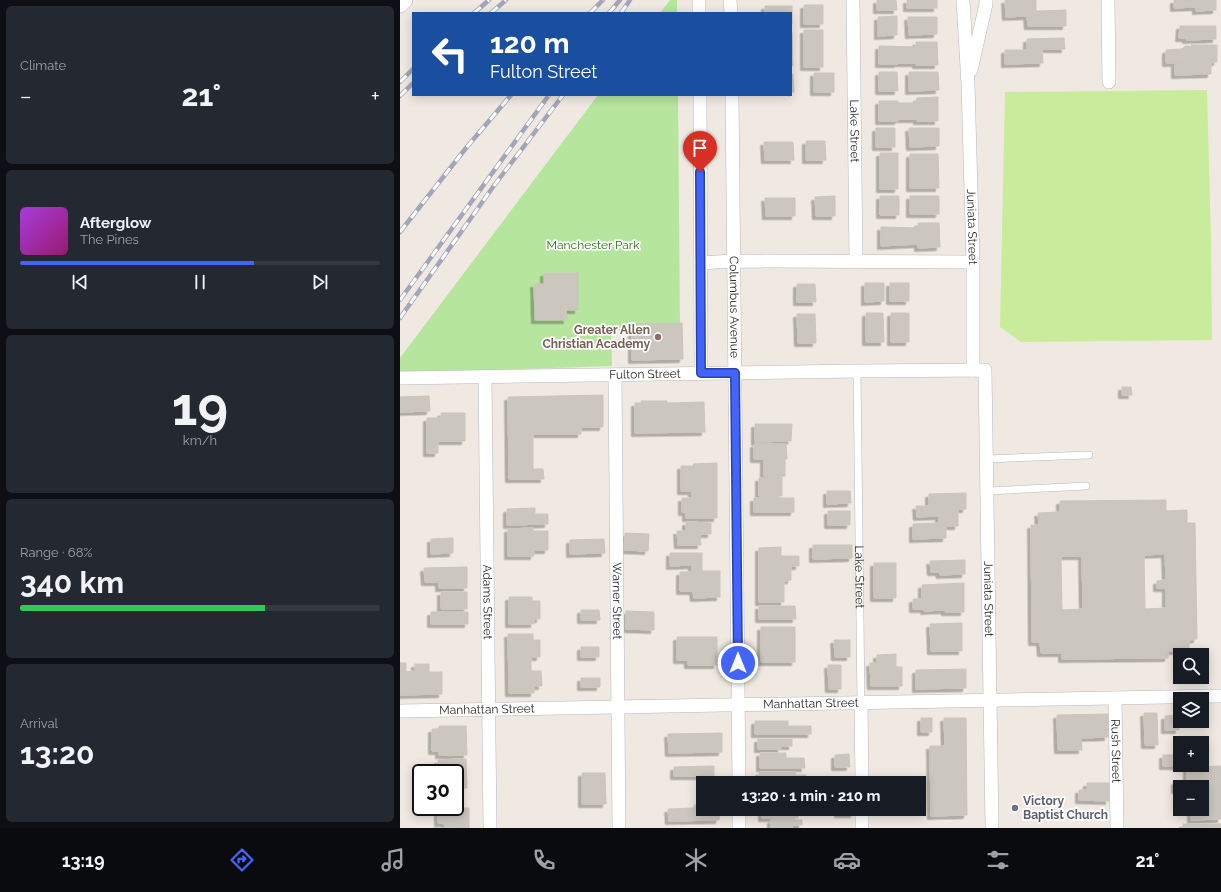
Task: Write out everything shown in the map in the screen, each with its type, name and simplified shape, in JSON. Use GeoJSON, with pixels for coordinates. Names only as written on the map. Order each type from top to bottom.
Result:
{"type":"FeatureCollection","features":[{"type":"Feature","properties":{"kind":"street"},"geometry":{"type":"LineString","coordinates":[[400,4],[404,0]]}},
{"type":"Feature","properties":{"kind":"street"},"geometry":{"type":"LineString","coordinates":[[699,0],[699,12]]}},
{"type":"Feature","properties":{"kind":"street"},"geometry":{"type":"LineString","coordinates":[[730,0],[731,12]]}},
{"type":"Feature","properties":{"kind":"street","name":"Lake Street"},"geometry":{"type":"LineString","coordinates":[[853,0],[856,261]]}},
{"type":"Feature","properties":{"kind":"street","name":"Juniata Street"},"geometry":{"type":"LineString","coordinates":[[963,0],[968,84],[973,262],[979,370],[987,459],[992,828]]}},
{"type":"Feature","properties":{"kind":"street","name":"Juniata Street"},"geometry":{"type":"LineString","coordinates":[[968,84],[986,0]]}},
{"type":"Feature","properties":{"kind":"street"},"geometry":{"type":"LineString","coordinates":[[1108,0],[1109,82]]}},
{"type":"Feature","properties":{"kind":"street"},"geometry":{"type":"LineString","coordinates":[[700,96],[701,373]]}},
{"type":"Feature","properties":{"kind":"street","name":"Columbus Avenue"},"geometry":{"type":"LineString","coordinates":[[732,96],[739,776]]}},
{"type":"Feature","properties":{"kind":"street"},"geometry":{"type":"LineString","coordinates":[[701,263],[734,261],[973,262]]}},
{"type":"Feature","properties":{"kind":"street","name":"Fulton Street"},"geometry":{"type":"LineString","coordinates":[[400,378],[979,370]]}},
{"type":"Feature","properties":{"kind":"street","name":"Warner Street"},"geometry":{"type":"LineString","coordinates":[[615,375],[618,828]]}},
{"type":"Feature","properties":{"kind":"street","name":"Adams Street"},"geometry":{"type":"LineString","coordinates":[[485,377],[490,828]]}},
{"type":"Feature","properties":{"kind":"street","name":"Manhattan Street"},"geometry":{"type":"LineString","coordinates":[[400,711],[1221,696]]}},
{"type":"Feature","properties":{"kind":"street","name":"Rush Street"},"geometry":{"type":"LineString","coordinates":[[1115,698],[1117,828]]}},
{"type":"Feature","properties":{"kind":"street","name":"Lake Street"},"geometry":{"type":"LineString","coordinates":[[861,703],[862,776]]}},
{"type":"Feature","properties":{"kind":"street"},"geometry":{"type":"LineString","coordinates":[[739,816],[739,828]]}},
{"type":"Feature","properties":{"kind":"street"},"geometry":{"type":"LineString","coordinates":[[862,816],[862,828]]}},
{"type":"Feature","properties":{"kind":"lane","name":"Lake Street"},"geometry":{"type":"LineString","coordinates":[[857,371],[861,703]]}},
{"type":"Feature","properties":{"kind":"lane"},"geometry":{"type":"LineString","coordinates":[[987,459],[1089,455]]}},
{"type":"Feature","properties":{"kind":"lane"},"geometry":{"type":"LineString","coordinates":[[988,491],[1086,486]]}},
{"type":"Feature","properties":{"kind":"green space"},"geometry":{"type":"Polygon","coordinates":[[[670,0],[677,0],[677,12],[661,12],[670,0]]]}},
{"type":"Feature","properties":{"kind":"green space"},"geometry":{"type":"Polygon","coordinates":[[[1207,90],[1212,340],[1021,342],[1000,327],[1005,92],[1207,90]]]}},
{"type":"Feature","properties":{"kind":"green space","name":"Manchester Park"},"geometry":{"type":"Polygon","coordinates":[[[597,96],[678,96],[680,330],[611,330],[612,366],[400,373],[400,358],[597,96]]]}},
{"type":"Feature","properties":{"kind":"building"},"geometry":{"type":"Polygon","coordinates":[[[877,0],[896,0],[897,10],[877,10],[877,0]]]}},
{"type":"Feature","properties":{"kind":"building"},"geometry":{"type":"Polygon","coordinates":[[[907,0],[937,0],[937,8],[907,8],[907,0]]]}},
{"type":"Feature","properties":{"kind":"building"},"geometry":{"type":"Polygon","coordinates":[[[1005,0],[1036,0],[1036,11],[1066,10],[1066,26],[1028,26],[1027,16],[1006,17],[1005,0]]]}},
{"type":"Feature","properties":{"kind":"building"},"geometry":{"type":"Polygon","coordinates":[[[1174,0],[1216,0],[1216,10],[1196,11],[1196,7],[1174,8],[1174,0]]]}},
{"type":"Feature","properties":{"kind":"building"},"geometry":{"type":"Polygon","coordinates":[[[804,5],[823,5],[823,24],[804,24],[804,5]]]}},
{"type":"Feature","properties":{"kind":"building"},"geometry":{"type":"Polygon","coordinates":[[[765,6],[792,6],[792,12],[765,12],[765,6]]]}},
{"type":"Feature","properties":{"kind":"building"},"geometry":{"type":"Polygon","coordinates":[[[897,16],[897,35],[878,36],[878,17],[897,16]]]}},
{"type":"Feature","properties":{"kind":"building"},"geometry":{"type":"Polygon","coordinates":[[[908,17],[937,17],[937,34],[909,35],[908,17]]]}},
{"type":"Feature","properties":{"kind":"building"},"geometry":{"type":"Polygon","coordinates":[[[1180,26],[1216,26],[1216,39],[1186,40],[1186,38],[1179,38],[1180,26]]]}},
{"type":"Feature","properties":{"kind":"building"},"geometry":{"type":"Polygon","coordinates":[[[804,30],[823,30],[823,67],[804,67],[804,30]]]}},
{"type":"Feature","properties":{"kind":"building"},"geometry":{"type":"Polygon","coordinates":[[[792,32],[793,66],[792,66],[792,32]]]}},
{"type":"Feature","properties":{"kind":"building"},"geometry":{"type":"Polygon","coordinates":[[[1064,38],[1065,49],[1042,49],[1043,63],[1005,64],[1005,50],[1027,50],[1027,39],[1064,38]]]}},
{"type":"Feature","properties":{"kind":"building"},"geometry":{"type":"Polygon","coordinates":[[[916,42],[937,42],[938,65],[916,65],[916,63],[879,64],[879,46],[916,47],[916,42]]]}},
{"type":"Feature","properties":{"kind":"building"},"geometry":{"type":"Polygon","coordinates":[[[1191,45],[1217,45],[1217,62],[1166,63],[1166,50],[1182,49],[1185,46],[1189,46],[1191,48],[1191,45]]]}},
{"type":"Feature","properties":{"kind":"building"},"geometry":{"type":"Polygon","coordinates":[[[1211,62],[1211,74],[1175,75],[1175,63],[1211,62]]]}},
{"type":"Feature","properties":{"kind":"building"},"geometry":{"type":"Polygon","coordinates":[[[879,72],[897,72],[898,91],[879,91],[879,72]]]}},
{"type":"Feature","properties":{"kind":"building"},"geometry":{"type":"Polygon","coordinates":[[[909,72],[938,72],[939,90],[909,91],[909,72]]]}},
{"type":"Feature","properties":{"kind":"building"},"geometry":{"type":"Polygon","coordinates":[[[814,73],[834,73],[834,92],[814,92],[814,73]]]}},
{"type":"Feature","properties":{"kind":"building"},"geometry":{"type":"Polygon","coordinates":[[[792,74],[793,74],[794,92],[792,92],[792,74]]]}},
{"type":"Feature","properties":{"kind":"building"},"geometry":{"type":"Polygon","coordinates":[[[938,97],[938,121],[898,119],[898,121],[879,121],[879,101],[916,103],[917,98],[938,97]]]}},
{"type":"Feature","properties":{"kind":"building"},"geometry":{"type":"Polygon","coordinates":[[[876,128],[895,128],[895,147],[876,147],[876,128]]]}},
{"type":"Feature","properties":{"kind":"building"},"geometry":{"type":"Polygon","coordinates":[[[909,128],[939,128],[939,146],[910,147],[909,128]]]}},
{"type":"Feature","properties":{"kind":"building"},"geometry":{"type":"Polygon","coordinates":[[[806,141],[825,141],[826,160],[806,160],[806,141]]]}},
{"type":"Feature","properties":{"kind":"building"},"geometry":{"type":"Polygon","coordinates":[[[764,142],[793,142],[794,160],[765,160],[764,142]]]}},
{"type":"Feature","properties":{"kind":"building"},"geometry":{"type":"Polygon","coordinates":[[[880,153],[898,153],[898,189],[880,189],[880,153]]]}},
{"type":"Feature","properties":{"kind":"building"},"geometry":{"type":"Polygon","coordinates":[[[910,154],[938,154],[939,188],[910,188],[910,154]]]}},
{"type":"Feature","properties":{"kind":"building"},"geometry":{"type":"Polygon","coordinates":[[[835,196],[835,216],[816,216],[815,197],[835,196]]]}},
{"type":"Feature","properties":{"kind":"building"},"geometry":{"type":"Polygon","coordinates":[[[880,196],[899,196],[899,215],[880,215],[880,196]]]}},
{"type":"Feature","properties":{"kind":"building"},"geometry":{"type":"Polygon","coordinates":[[[910,196],[939,196],[939,214],[910,214],[910,196]]]}},
{"type":"Feature","properties":{"kind":"building"},"geometry":{"type":"Polygon","coordinates":[[[765,198],[795,198],[795,216],[766,216],[765,198]]]}},
{"type":"Feature","properties":{"kind":"building"},"geometry":{"type":"Polygon","coordinates":[[[918,223],[939,223],[940,247],[918,248],[918,244],[881,246],[881,227],[918,228],[918,223]]]}},
{"type":"Feature","properties":{"kind":"building"},"geometry":{"type":"Polygon","coordinates":[[[544,273],[578,273],[578,310],[566,310],[567,320],[535,320],[534,284],[544,284],[544,273]]]}},
{"type":"Feature","properties":{"kind":"building"},"geometry":{"type":"Polygon","coordinates":[[[865,283],[884,283],[884,301],[865,302],[865,283]]]}},
{"type":"Feature","properties":{"kind":"building"},"geometry":{"type":"Polygon","coordinates":[[[890,283],[909,283],[909,301],[890,301],[890,283]]]}},
{"type":"Feature","properties":{"kind":"building"},"geometry":{"type":"Polygon","coordinates":[[[797,284],[815,284],[816,302],[797,302],[797,284]]]}},
{"type":"Feature","properties":{"kind":"building"},"geometry":{"type":"Polygon","coordinates":[[[866,313],[883,313],[884,342],[866,342],[866,313]]]}},
{"type":"Feature","properties":{"kind":"building"},"geometry":{"type":"Polygon","coordinates":[[[891,313],[909,313],[909,342],[891,342],[891,313]]]}},
{"type":"Feature","properties":{"kind":"building"},"geometry":{"type":"Polygon","coordinates":[[[797,314],[815,314],[816,343],[798,343],[797,314]]]}},
{"type":"Feature","properties":{"kind":"building"},"geometry":{"type":"Polygon","coordinates":[[[682,323],[683,359],[632,360],[632,324],[682,323]]]}},
{"type":"Feature","properties":{"kind":"building"},"geometry":{"type":"Polygon","coordinates":[[[1122,387],[1131,387],[1132,395],[1122,395],[1122,387]]]}},
{"type":"Feature","properties":{"kind":"building"},"geometry":{"type":"Polygon","coordinates":[[[603,395],[603,427],[581,427],[581,434],[533,434],[533,469],[543,469],[544,479],[509,479],[508,397],[603,395]]]}},
{"type":"Feature","properties":{"kind":"building"},"geometry":{"type":"Polygon","coordinates":[[[429,396],[430,411],[400,412],[400,397],[429,396]]]}},
{"type":"Feature","properties":{"kind":"building"},"geometry":{"type":"Polygon","coordinates":[[[641,401],[667,401],[667,403],[704,402],[705,432],[635,433],[635,403],[642,403],[641,401]]]}},
{"type":"Feature","properties":{"kind":"building"},"geometry":{"type":"Polygon","coordinates":[[[441,413],[465,413],[465,441],[438,441],[438,453],[427,453],[427,418],[441,418],[441,413]]]}},
{"type":"Feature","properties":{"kind":"building"},"geometry":{"type":"Polygon","coordinates":[[[755,424],[792,424],[791,441],[755,442],[755,424]]]}},
{"type":"Feature","properties":{"kind":"building"},"geometry":{"type":"Polygon","coordinates":[[[754,444],[786,444],[787,459],[754,459],[754,444]]]}},
{"type":"Feature","properties":{"kind":"building"},"geometry":{"type":"Polygon","coordinates":[[[764,459],[785,459],[785,476],[764,476],[764,459]]]}},
{"type":"Feature","properties":{"kind":"building"},"geometry":{"type":"Polygon","coordinates":[[[717,463],[717,518],[686,518],[686,512],[682,512],[682,498],[692,498],[692,491],[681,491],[681,466],[717,463]]]}},
{"type":"Feature","properties":{"kind":"building"},"geometry":{"type":"Polygon","coordinates":[[[759,478],[782,478],[782,496],[759,496],[759,478]]]}},
{"type":"Feature","properties":{"kind":"building"},"geometry":{"type":"Polygon","coordinates":[[[827,491],[850,491],[851,503],[827,504],[827,491]]]}},
{"type":"Feature","properties":{"kind":"building"},"geometry":{"type":"Polygon","coordinates":[[[966,493],[966,509],[958,509],[958,526],[946,526],[946,538],[913,539],[913,524],[939,523],[939,516],[917,517],[916,506],[929,506],[929,494],[966,493]]]}},
{"type":"Feature","properties":{"kind":"building"},"geometry":{"type":"Polygon","coordinates":[[[754,498],[794,498],[794,512],[754,512],[754,498]]]}},
{"type":"Feature","properties":{"kind":"building"},"geometry":{"type":"Polygon","coordinates":[[[1166,500],[1166,511],[1187,510],[1187,523],[1195,523],[1197,639],[1189,640],[1189,648],[1173,648],[1173,651],[1168,651],[1168,658],[1062,659],[1062,653],[1041,653],[1040,642],[1032,642],[1031,525],[1039,525],[1038,513],[1060,512],[1060,501],[1166,500]],[[1165,554],[1144,555],[1145,609],[1166,608],[1166,588],[1157,588],[1157,581],[1166,580],[1165,554]],[[1061,556],[1062,610],[1083,609],[1082,556],[1061,556]]]}},
{"type":"Feature","properties":{"kind":"building"},"geometry":{"type":"Polygon","coordinates":[[[535,508],[535,514],[548,514],[548,524],[507,525],[507,509],[535,508]]]}},
{"type":"Feature","properties":{"kind":"building"},"geometry":{"type":"Polygon","coordinates":[[[828,511],[850,511],[850,525],[828,525],[828,511]]]}},
{"type":"Feature","properties":{"kind":"building"},"geometry":{"type":"Polygon","coordinates":[[[686,522],[711,523],[711,534],[700,534],[701,545],[678,545],[677,531],[686,531],[686,522]]]}},
{"type":"Feature","properties":{"kind":"building"},"geometry":{"type":"Polygon","coordinates":[[[533,528],[533,531],[548,531],[548,550],[534,550],[534,556],[508,556],[508,529],[533,528]]]}},
{"type":"Feature","properties":{"kind":"building"},"geometry":{"type":"Polygon","coordinates":[[[625,533],[649,534],[648,551],[624,550],[625,533]]]}},
{"type":"Feature","properties":{"kind":"building"},"geometry":{"type":"Polygon","coordinates":[[[453,538],[453,553],[431,554],[431,539],[453,538]]]}},
{"type":"Feature","properties":{"kind":"building"},"geometry":{"type":"Polygon","coordinates":[[[604,539],[605,553],[570,554],[570,540],[604,539]]]}},
{"type":"Feature","properties":{"kind":"building"},"geometry":{"type":"Polygon","coordinates":[[[813,545],[852,545],[852,558],[813,559],[813,545]]]}},
{"type":"Feature","properties":{"kind":"building"},"geometry":{"type":"Polygon","coordinates":[[[781,547],[781,556],[799,556],[799,566],[791,566],[791,580],[784,581],[784,602],[759,602],[759,548],[781,547]]]}},
{"type":"Feature","properties":{"kind":"building"},"geometry":{"type":"Polygon","coordinates":[[[670,553],[702,553],[702,571],[720,571],[720,597],[694,598],[693,591],[680,591],[680,572],[692,572],[692,565],[670,566],[670,553]]]}},
{"type":"Feature","properties":{"kind":"building"},"geometry":{"type":"Polygon","coordinates":[[[965,560],[965,574],[940,575],[939,572],[931,572],[930,561],[965,560]]]}},
{"type":"Feature","properties":{"kind":"building"},"geometry":{"type":"Polygon","coordinates":[[[874,563],[896,563],[896,598],[874,598],[874,563]]]}},
{"type":"Feature","properties":{"kind":"building"},"geometry":{"type":"Polygon","coordinates":[[[467,567],[467,588],[439,588],[439,582],[425,582],[424,568],[467,567]]]}},
{"type":"Feature","properties":{"kind":"building"},"geometry":{"type":"Polygon","coordinates":[[[964,583],[964,612],[945,612],[944,610],[924,611],[925,609],[913,609],[913,599],[922,599],[922,585],[964,583]]]}},
{"type":"Feature","properties":{"kind":"building"},"geometry":{"type":"Polygon","coordinates":[[[441,592],[467,592],[467,609],[441,609],[441,592]]]}},
{"type":"Feature","properties":{"kind":"building"},"geometry":{"type":"Polygon","coordinates":[[[509,597],[532,597],[532,601],[540,601],[540,619],[534,619],[534,624],[509,624],[509,597]]]}},
{"type":"Feature","properties":{"kind":"building"},"geometry":{"type":"Polygon","coordinates":[[[759,606],[795,606],[796,619],[759,619],[759,606]]]}},
{"type":"Feature","properties":{"kind":"building"},"geometry":{"type":"Polygon","coordinates":[[[581,610],[599,610],[600,620],[581,620],[581,610]]]}},
{"type":"Feature","properties":{"kind":"building"},"geometry":{"type":"Polygon","coordinates":[[[626,611],[654,612],[654,630],[626,629],[626,611]]]}},
{"type":"Feature","properties":{"kind":"building"},"geometry":{"type":"Polygon","coordinates":[[[431,612],[468,612],[468,624],[431,624],[431,612]]]}},
{"type":"Feature","properties":{"kind":"building"},"geometry":{"type":"Polygon","coordinates":[[[962,623],[962,651],[931,651],[930,624],[962,623]]]}},
{"type":"Feature","properties":{"kind":"building"},"geometry":{"type":"Polygon","coordinates":[[[761,627],[795,627],[795,662],[761,662],[761,627]]]}},
{"type":"Feature","properties":{"kind":"building"},"geometry":{"type":"Polygon","coordinates":[[[508,634],[533,634],[533,640],[540,640],[540,657],[531,657],[531,671],[541,671],[542,686],[534,686],[534,693],[509,693],[508,634]]]}},
{"type":"Feature","properties":{"kind":"building"},"geometry":{"type":"Polygon","coordinates":[[[677,637],[717,637],[717,665],[688,665],[688,660],[677,660],[677,637]]]}},
{"type":"Feature","properties":{"kind":"building"},"geometry":{"type":"Polygon","coordinates":[[[834,640],[850,640],[850,657],[835,657],[834,640]]]}},
{"type":"Feature","properties":{"kind":"building"},"geometry":{"type":"Polygon","coordinates":[[[581,647],[599,647],[599,657],[581,657],[581,647]]]}},
{"type":"Feature","properties":{"kind":"building"},"geometry":{"type":"Polygon","coordinates":[[[896,654],[896,667],[902,667],[902,686],[871,686],[870,663],[877,663],[877,655],[896,654]]]}},
{"type":"Feature","properties":{"kind":"building"},"geometry":{"type":"Polygon","coordinates":[[[400,663],[406,663],[406,672],[415,671],[415,664],[429,664],[429,672],[442,672],[442,694],[400,695],[400,663]]]}},
{"type":"Feature","properties":{"kind":"building"},"geometry":{"type":"Polygon","coordinates":[[[828,665],[841,665],[841,689],[829,689],[828,665]]]}},
{"type":"Feature","properties":{"kind":"building"},"geometry":{"type":"Polygon","coordinates":[[[966,669],[966,688],[916,689],[916,670],[966,669]]]}},
{"type":"Feature","properties":{"kind":"building"},"geometry":{"type":"Polygon","coordinates":[[[581,678],[600,678],[600,687],[581,687],[581,678]]]}},
{"type":"Feature","properties":{"kind":"building"},"geometry":{"type":"Polygon","coordinates":[[[1144,713],[1157,713],[1158,745],[1145,745],[1144,713]]]}},
{"type":"Feature","properties":{"kind":"building"},"geometry":{"type":"Polygon","coordinates":[[[1108,714],[1108,737],[1081,738],[1082,750],[1058,750],[1057,715],[1108,714]]]}},
{"type":"Feature","properties":{"kind":"building"},"geometry":{"type":"Polygon","coordinates":[[[1173,715],[1173,728],[1179,728],[1179,730],[1165,730],[1165,716],[1173,715]]]}},
{"type":"Feature","properties":{"kind":"building"},"geometry":{"type":"Polygon","coordinates":[[[921,718],[932,718],[932,732],[921,732],[921,718]]]}},
{"type":"Feature","properties":{"kind":"building"},"geometry":{"type":"Polygon","coordinates":[[[944,718],[966,718],[967,815],[931,816],[930,746],[945,746],[944,718]]]}},
{"type":"Feature","properties":{"kind":"building"},"geometry":{"type":"Polygon","coordinates":[[[755,721],[788,721],[788,726],[811,726],[811,734],[755,734],[755,721]]]}},
{"type":"Feature","properties":{"kind":"building"},"geometry":{"type":"Polygon","coordinates":[[[439,726],[466,726],[467,755],[439,755],[439,751],[432,751],[432,729],[439,729],[439,726]]]}},
{"type":"Feature","properties":{"kind":"building"},"geometry":{"type":"Polygon","coordinates":[[[722,733],[722,752],[669,753],[668,734],[722,733]]]}},
{"type":"Feature","properties":{"kind":"building"},"geometry":{"type":"Polygon","coordinates":[[[758,739],[792,739],[792,746],[781,746],[781,749],[758,749],[758,739]]]}},
{"type":"Feature","properties":{"kind":"building"},"geometry":{"type":"Polygon","coordinates":[[[760,753],[786,753],[786,758],[804,758],[805,768],[760,768],[760,753]]]}},
{"type":"Feature","properties":{"kind":"building"},"geometry":{"type":"Polygon","coordinates":[[[849,754],[850,767],[835,767],[835,755],[849,754]]]}},
{"type":"Feature","properties":{"kind":"building"},"geometry":{"type":"Polygon","coordinates":[[[1163,755],[1173,755],[1173,766],[1163,766],[1163,755]]]}},
{"type":"Feature","properties":{"kind":"building"},"geometry":{"type":"Polygon","coordinates":[[[466,759],[467,788],[464,788],[464,764],[438,764],[438,760],[466,759]]]}},
{"type":"Feature","properties":{"kind":"building"},"geometry":{"type":"Polygon","coordinates":[[[714,766],[714,776],[674,776],[674,767],[714,766]]]}},
{"type":"Feature","properties":{"kind":"building"},"geometry":{"type":"Polygon","coordinates":[[[1209,766],[1221,766],[1221,819],[1191,820],[1191,816],[1209,816],[1209,780],[1187,780],[1187,772],[1209,772],[1209,766]]]}},
{"type":"Feature","properties":{"kind":"building"},"geometry":{"type":"Polygon","coordinates":[[[759,772],[796,772],[795,775],[806,775],[806,776],[759,776],[759,772]]]}},
{"type":"Feature","properties":{"kind":"building"},"geometry":{"type":"Polygon","coordinates":[[[582,773],[605,773],[606,804],[582,804],[582,773]]]}},
{"type":"Feature","properties":{"kind":"building"},"geometry":{"type":"Polygon","coordinates":[[[1087,783],[1109,783],[1109,801],[1079,800],[1079,790],[1087,790],[1087,783]]]}},
{"type":"Feature","properties":{"kind":"building"},"geometry":{"type":"Polygon","coordinates":[[[694,805],[696,805],[696,816],[719,816],[719,820],[669,821],[668,809],[694,808],[694,805]]]}},
{"type":"Feature","properties":{"kind":"building"},"geometry":{"type":"Polygon","coordinates":[[[464,808],[469,808],[469,828],[445,828],[444,823],[438,823],[438,816],[464,816],[464,808]]]}},
{"type":"Feature","properties":{"kind":"building"},"geometry":{"type":"Polygon","coordinates":[[[762,816],[798,816],[798,818],[762,818],[762,816]]]}},
{"type":"Feature","properties":{"kind":"building"},"geometry":{"type":"Polygon","coordinates":[[[771,820],[802,820],[802,825],[792,825],[792,828],[771,828],[771,820]]]}},
{"type":"Feature","properties":{"kind":"building"},"geometry":{"type":"Polygon","coordinates":[[[1183,824],[1221,824],[1221,828],[1183,828],[1183,824]]]}},
{"type":"Feature","properties":{"kind":"railway"},"geometry":{"type":"LineString","coordinates":[[475,12],[489,0]]}},
{"type":"Feature","properties":{"kind":"railway"},"geometry":{"type":"LineString","coordinates":[[492,12],[506,0]]}},
{"type":"Feature","properties":{"kind":"railway"},"geometry":{"type":"LineString","coordinates":[[591,12],[603,0]]}},
{"type":"Feature","properties":{"kind":"railway"},"geometry":{"type":"LineString","coordinates":[[610,12],[620,0]]}},
{"type":"Feature","properties":{"kind":"railway"},"geometry":{"type":"LineString","coordinates":[[622,12],[630,0]]}},
{"type":"Feature","properties":{"kind":"railway"},"geometry":{"type":"LineString","coordinates":[[400,82],[412,70]]}},
{"type":"Feature","properties":{"kind":"railway"},"geometry":{"type":"LineString","coordinates":[[400,96],[412,84]]}},
{"type":"Feature","properties":{"kind":"railway"},"geometry":{"type":"LineString","coordinates":[[400,232],[466,148],[510,96]]}},
{"type":"Feature","properties":{"kind":"railway"},"geometry":{"type":"LineString","coordinates":[[400,300],[548,96]]}},
{"type":"Feature","properties":{"kind":"railway"},"geometry":{"type":"LineString","coordinates":[[400,318],[493,187],[562,96]]}},
{"type":"Feature","properties":{"kind":"place","name":"Greater Allen Christian Academy"},"geometry":{"type":"Point","coordinates":[658,337]}},
{"type":"Feature","properties":{"kind":"place","name":"Victory Baptist Church"},"geometry":{"type":"Point","coordinates":[1015,808]}},
{"type":"Feature","properties":{"kind":"route"},"geometry":{"type":"LineString","coordinates":[[700,172],[701,373],[735,373],[738,663]]}}]}
